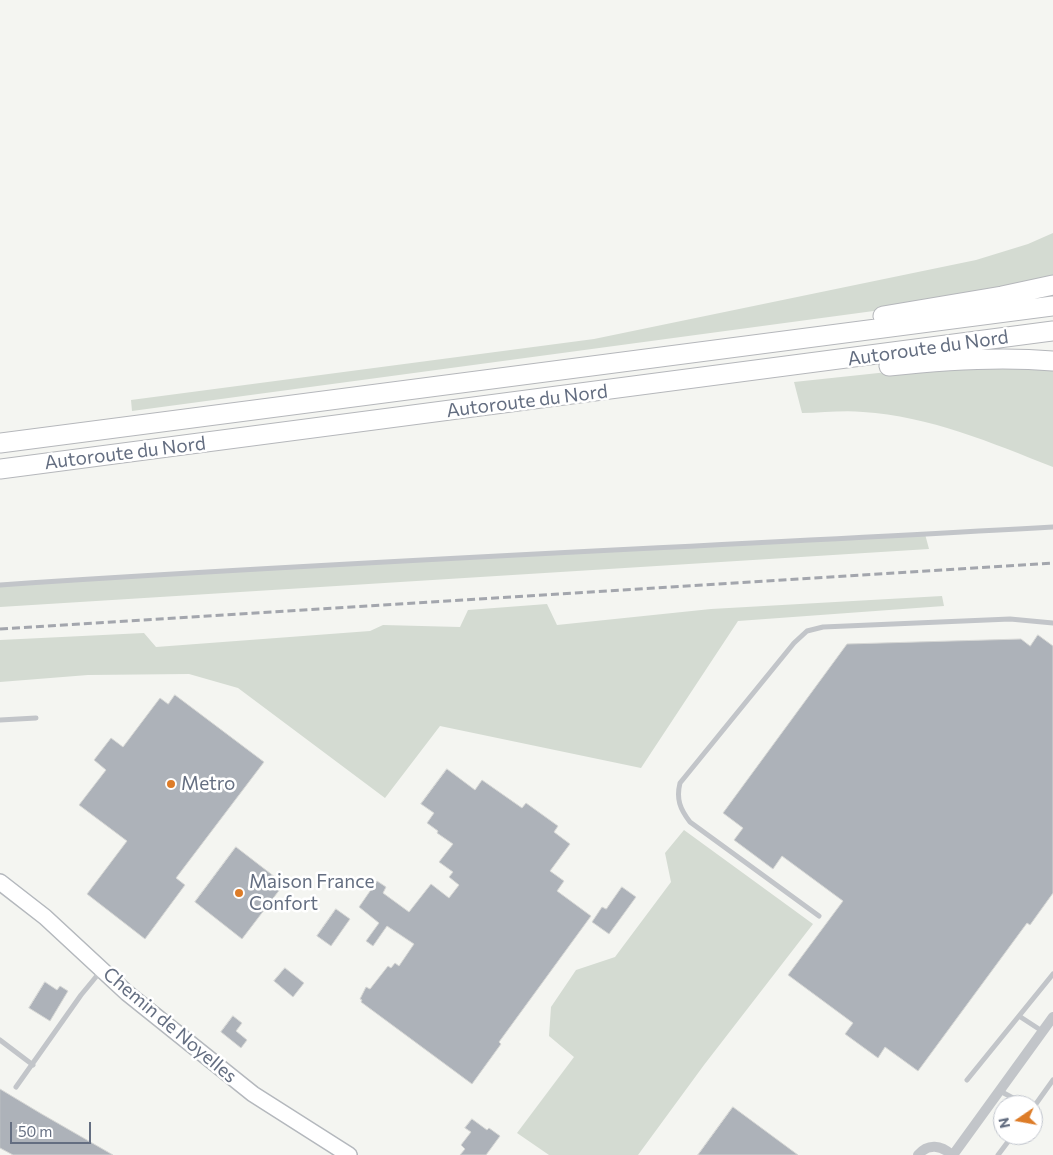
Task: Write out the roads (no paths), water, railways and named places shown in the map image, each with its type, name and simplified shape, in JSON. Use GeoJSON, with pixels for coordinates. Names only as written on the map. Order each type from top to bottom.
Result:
{"type":"FeatureCollection","features":[{"type":"Feature","properties":{"kind":"highway"},"geometry":{"type":"LineString","coordinates":[[843,333],[882,316],[1002,296],[1053,285]]}},
{"type":"Feature","properties":{"kind":"highway","name":"Autoroute du Nord"},"geometry":{"type":"LineString","coordinates":[[0,443],[1053,306]]}},
{"type":"Feature","properties":{"kind":"highway","name":"Autoroute du Nord"},"geometry":{"type":"LineString","coordinates":[[0,469],[1053,331]]}},
{"type":"Feature","properties":{"kind":"highway"},"geometry":{"type":"LineString","coordinates":[[820,362],[869,368],[951,360],[1010,358],[1053,362]]}},
{"type":"Feature","properties":{"kind":"street","name":"Chemin de Noyelles"},"geometry":{"type":"LineString","coordinates":[[0,882],[44,917],[132,996],[253,1094],[349,1155]]}},
{"type":"Feature","properties":{"kind":"street"},"geometry":{"type":"LineString","coordinates":[[918,1155],[921,1151],[933,1146],[946,1150],[952,1155],[1053,1017]]}},
{"type":"Feature","properties":{"kind":"lane"},"geometry":{"type":"LineString","coordinates":[[0,585],[459,557],[756,544],[1053,527]]}},
{"type":"Feature","properties":{"kind":"lane"},"geometry":{"type":"LineString","coordinates":[[819,916],[690,822],[682,812],[678,802],[680,783],[794,643],[807,632],[823,627],[1010,619],[1053,623]]}},
{"type":"Feature","properties":{"kind":"lane"},"geometry":{"type":"LineString","coordinates":[[0,720],[36,718]]}},
{"type":"Feature","properties":{"kind":"lane"},"geometry":{"type":"LineString","coordinates":[[16,1087],[81,995],[102,970]]}},
{"type":"Feature","properties":{"kind":"lane"},"geometry":{"type":"LineString","coordinates":[[967,1080],[1053,974]]}},
{"type":"Feature","properties":{"kind":"lane"},"geometry":{"type":"LineString","coordinates":[[1019,1016],[1043,1031]]}},
{"type":"Feature","properties":{"kind":"lane"},"geometry":{"type":"LineString","coordinates":[[0,1040],[32,1065]]}},
{"type":"Feature","properties":{"kind":"lane"},"geometry":{"type":"LineString","coordinates":[[1042,1095],[1053,1080]]}},
{"type":"Feature","properties":{"kind":"lane"},"geometry":{"type":"LineString","coordinates":[[1000,1091],[1007,1095]]}},
{"type":"Feature","properties":{"kind":"railway"},"geometry":{"type":"LineString","coordinates":[[0,629],[1053,563]]}},
{"type":"Feature","properties":{"kind":"place","name":"Metro"},"geometry":{"type":"Point","coordinates":[171,784]}},
{"type":"Feature","properties":{"kind":"place","name":"Maison France Confort"},"geometry":{"type":"Point","coordinates":[239,893]}}]}
